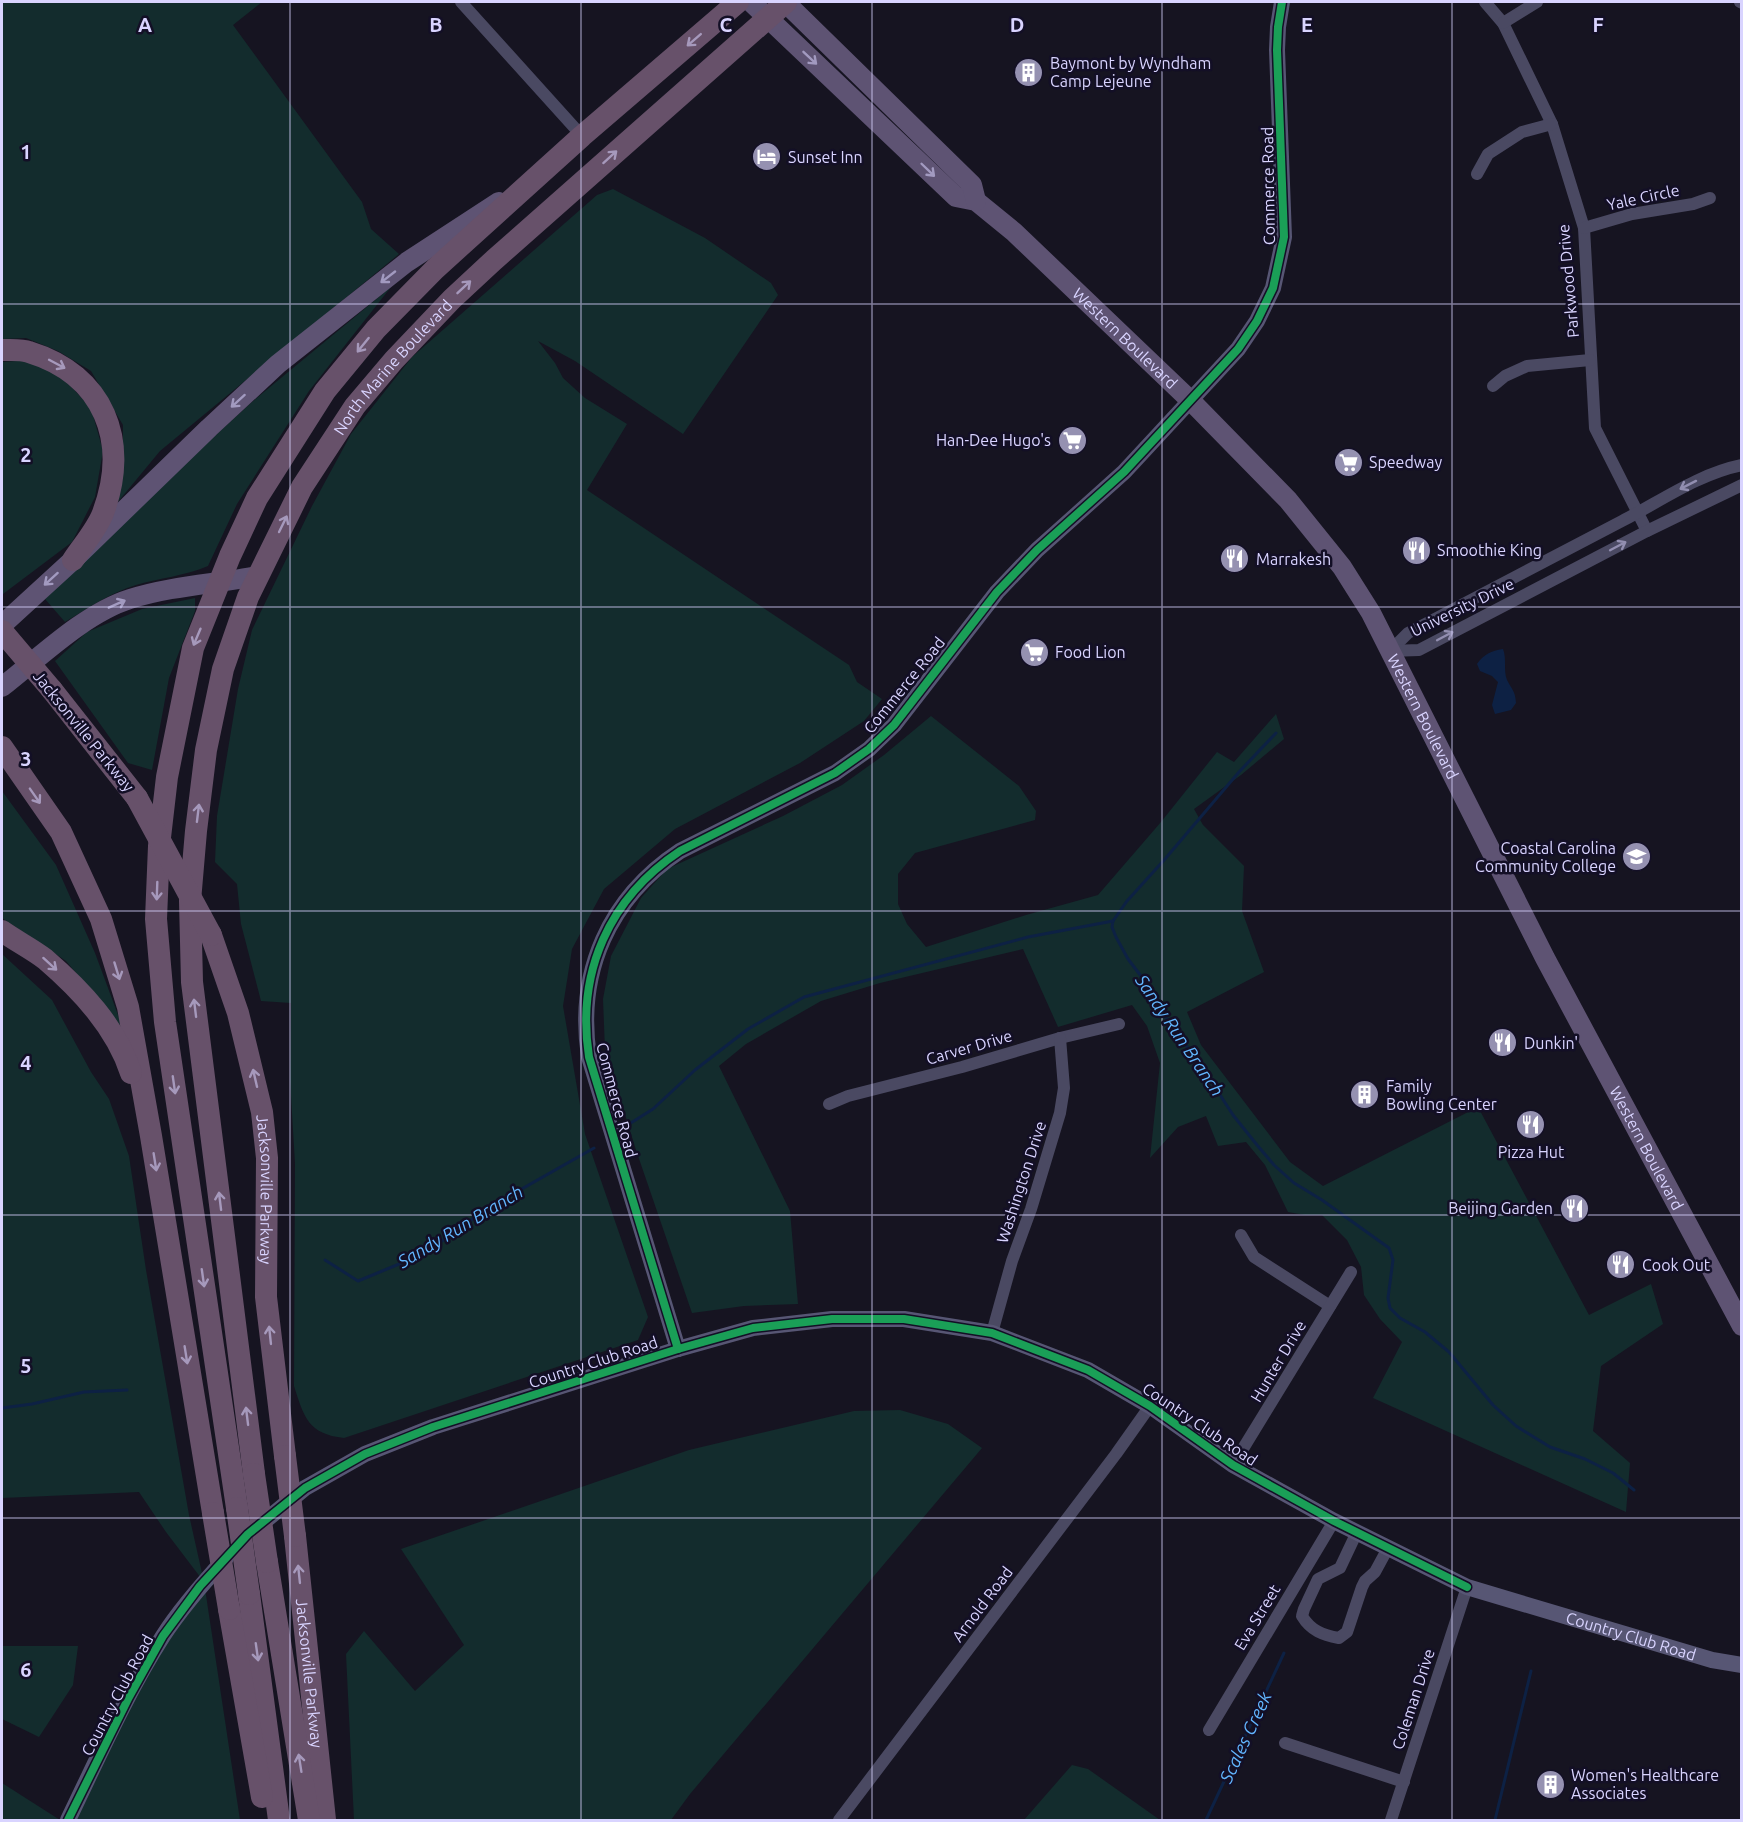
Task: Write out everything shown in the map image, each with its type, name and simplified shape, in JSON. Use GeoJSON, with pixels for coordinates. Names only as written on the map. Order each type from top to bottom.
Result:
{"type":"FeatureCollection","features":[{"type":"Feature","properties":{"kind":"highway"},"geometry":{"type":"LineString","coordinates":[[279,1821],[237,1508],[167,1034],[156,919],[159,846],[167,777],[193,648],[230,556],[257,498],[325,391],[376,329],[435,269],[582,136],[738,2]]}},
{"type":"Feature","properties":{"kind":"highway","name":"North Marine Boulevard"},"geometry":{"type":"LineString","coordinates":[[309,1821],[254,1474],[192,982],[190,901],[195,831],[206,750],[223,669],[257,576],[302,487],[354,406],[393,360],[452,298],[785,2]]}},
{"type":"Feature","properties":{"kind":"highway"},"geometry":{"type":"LineString","coordinates":[[2,350],[27,351],[61,365],[94,393],[111,428],[114,465],[102,514],[74,560]]}},
{"type":"Feature","properties":{"kind":"highway","name":"Jacksonville Parkway"},"geometry":{"type":"LineString","coordinates":[[2,630],[137,798],[211,935],[238,1013],[262,1112],[267,1158],[266,1297],[295,1536],[325,1821]]}},
{"type":"Feature","properties":{"kind":"highway"},"geometry":{"type":"LineString","coordinates":[[2,747],[61,832],[101,919],[128,1007],[266,1821]]}},
{"type":"Feature","properties":{"kind":"highway"},"geometry":{"type":"LineString","coordinates":[[2,932],[44,958],[93,1004],[126,1058],[151,1136]]}},
{"type":"Feature","properties":{"kind":"main road","name":"Western Boulevard"},"geometry":{"type":"LineString","coordinates":[[751,2],[956,196],[976,201],[1014,232],[1191,401],[1288,500],[1342,567],[1371,613],[1545,958],[1742,1326]]}},
{"type":"Feature","properties":{"kind":"main road","name":"Western Boulevard"},"geometry":{"type":"LineString","coordinates":[[785,2],[972,185],[976,201]]}},
{"type":"Feature","properties":{"kind":"main road","name":"Commerce Road"},"geometry":{"type":"LineString","coordinates":[[678,1349],[594,1076],[586,1038],[587,999],[590,976],[596,957],[614,917],[627,898],[660,864],[673,855],[835,772],[869,749],[894,725],[996,592],[1037,550],[1124,472],[1238,349],[1257,321],[1273,288],[1280,262],[1285,221],[1277,50],[1282,2]]}},
{"type":"Feature","properties":{"kind":"main road"},"geometry":{"type":"LineString","coordinates":[[2,625],[74,560],[278,364],[407,262],[541,174]]}},
{"type":"Feature","properties":{"kind":"main road"},"geometry":{"type":"LineString","coordinates":[[2,687],[90,618],[129,599],[165,590],[257,576]]}},
{"type":"Feature","properties":{"kind":"main road","name":"Country Club Road"},"geometry":{"type":"LineString","coordinates":[[68,1821],[129,1697],[163,1636],[200,1586],[248,1534],[305,1488],[364,1454],[433,1427],[678,1349],[753,1328],[832,1319],[904,1319],[992,1333],[1088,1370],[1150,1406],[1233,1466],[1334,1521],[1467,1587],[1712,1660],[1742,1665]]}},
{"type":"Feature","properties":{"kind":"street"},"geometry":{"type":"LineString","coordinates":[[461,2],[582,136]]}},
{"type":"Feature","properties":{"kind":"street","name":"Parkwood Drive"},"geometry":{"type":"LineString","coordinates":[[1485,2],[1503,23],[1552,124],[1584,228],[1595,428],[1647,531]]}},
{"type":"Feature","properties":{"kind":"street"},"geometry":{"type":"LineString","coordinates":[[1503,23],[1537,2]]}},
{"type":"Feature","properties":{"kind":"street"},"geometry":{"type":"LineString","coordinates":[[1477,174],[1488,154],[1522,132],[1552,124]]}},
{"type":"Feature","properties":{"kind":"street","name":"Yale Circle"},"geometry":{"type":"LineString","coordinates":[[1584,228],[1632,214],[1693,204],[1710,198]]}},
{"type":"Feature","properties":{"kind":"street"},"geometry":{"type":"LineString","coordinates":[[1493,386],[1505,376],[1527,366],[1590,360]]}},
{"type":"Feature","properties":{"kind":"street","name":"University Drive"},"geometry":{"type":"LineString","coordinates":[[1390,651],[1408,633],[1690,483],[1727,468],[1742,465]]}},
{"type":"Feature","properties":{"kind":"street","name":"University Drive"},"geometry":{"type":"LineString","coordinates":[[1390,651],[1419,650],[1647,531],[1742,485]]}},
{"type":"Feature","properties":{"kind":"street","name":"Carver Drive"},"geometry":{"type":"LineString","coordinates":[[829,1104],[848,1096],[1119,1024]]}},
{"type":"Feature","properties":{"kind":"street","name":"Washington Drive"},"geometry":{"type":"LineString","coordinates":[[992,1333],[1012,1262],[1031,1209],[1060,1113],[1065,1088],[1060,1038]]}},
{"type":"Feature","properties":{"kind":"street"},"geometry":{"type":"LineString","coordinates":[[1241,1234],[1254,1257],[1330,1306]]}},
{"type":"Feature","properties":{"kind":"street","name":"Hunter Drive"},"geometry":{"type":"LineString","coordinates":[[1233,1466],[1351,1272]]}},
{"type":"Feature","properties":{"kind":"street","name":"Arnold Road"},"geometry":{"type":"LineString","coordinates":[[839,1821],[1150,1406]]}},
{"type":"Feature","properties":{"kind":"street","name":"Eva Street"},"geometry":{"type":"LineString","coordinates":[[1209,1730],[1334,1521]]}},
{"type":"Feature","properties":{"kind":"street"},"geometry":{"type":"LineString","coordinates":[[1357,1532],[1340,1568],[1318,1580],[1304,1609],[1302,1616],[1308,1626],[1317,1632],[1340,1638],[1347,1632],[1365,1581],[1375,1572],[1388,1548]]}},
{"type":"Feature","properties":{"kind":"street","name":"Coleman Drive"},"geometry":{"type":"LineString","coordinates":[[1396,1820],[1404,1782],[1467,1587]]}},
{"type":"Feature","properties":{"kind":"street"},"geometry":{"type":"LineString","coordinates":[[1285,1743],[1404,1782]]}},
{"type":"Feature","properties":{"kind":"green space"},"geometry":{"type":"Polygon","coordinates":[[[2,2],[262,2],[233,25],[362,202],[371,229],[399,254],[160,451],[117,503],[123,460],[123,425],[91,371],[58,351],[26,338],[2,339],[2,2]]]}},
{"type":"Feature","properties":{"kind":"green space"},"geometry":{"type":"Polygon","coordinates":[[[613,189],[705,238],[771,283],[778,295],[683,434],[575,361],[538,341],[563,378],[585,398],[627,424],[587,490],[849,665],[857,682],[882,699],[864,721],[800,763],[675,829],[604,889],[572,949],[563,1006],[585,1134],[648,1317],[638,1340],[344,1438],[332,1436],[322,1433],[309,1422],[294,1386],[295,1163],[290,1080],[291,1003],[261,1001],[241,924],[237,884],[215,862],[217,816],[238,689],[252,630],[312,506],[351,434],[412,357],[597,195],[613,189]]]}},
{"type":"Feature","properties":{"kind":"green space"},"geometry":{"type":"Polygon","coordinates":[[[391,287],[309,391],[237,504],[208,566],[126,588],[65,622],[45,599],[252,402],[391,287]]]}},
{"type":"Feature","properties":{"kind":"green space"},"geometry":{"type":"Polygon","coordinates":[[[32,360],[65,380],[91,408],[103,451],[95,497],[72,542],[3,594],[2,362],[32,360]]]}},
{"type":"Feature","properties":{"kind":"green space"},"geometry":{"type":"Polygon","coordinates":[[[195,598],[195,611],[169,678],[152,770],[128,763],[55,661],[87,632],[142,609],[195,598]]]}},
{"type":"Feature","properties":{"kind":"green space"},"geometry":{"type":"Polygon","coordinates":[[[1276,714],[1284,739],[1241,775],[1194,809],[1203,825],[1244,866],[1242,911],[1264,972],[1187,1012],[1201,1045],[1290,1162],[1323,1186],[1478,1107],[1589,1315],[1651,1284],[1663,1324],[1601,1366],[1593,1431],[1630,1463],[1626,1512],[1373,1398],[1402,1342],[1380,1319],[1364,1295],[1361,1267],[1347,1240],[1322,1215],[1288,1212],[1265,1165],[1246,1142],[1218,1146],[1206,1116],[1178,1127],[1150,1158],[1160,1063],[1147,1026],[1132,1005],[1058,1027],[1023,949],[880,983],[821,1001],[746,1044],[719,1066],[790,1211],[798,1304],[744,1306],[692,1313],[636,1150],[605,1050],[603,999],[611,956],[641,898],[667,869],[783,816],[842,785],[884,755],[931,716],[1019,786],[1036,811],[1035,820],[915,853],[898,874],[898,904],[907,924],[926,947],[1098,895],[1217,752],[1234,762],[1276,714]]]}},
{"type":"Feature","properties":{"kind":"green space"},"geometry":{"type":"Polygon","coordinates":[[[2,791],[56,865],[95,953],[124,1031],[66,961],[2,918],[2,791]]]}},
{"type":"Feature","properties":{"kind":"green space"},"geometry":{"type":"Polygon","coordinates":[[[2,954],[52,1000],[91,1072],[109,1099],[129,1156],[146,1270],[189,1515],[204,1582],[139,1492],[2,1498],[2,954]]]}},
{"type":"Feature","properties":{"kind":"green space"},"geometry":{"type":"Polygon","coordinates":[[[900,1410],[948,1424],[982,1448],[690,1794],[671,1820],[354,1820],[346,1654],[364,1631],[415,1691],[464,1645],[401,1549],[689,1450],[854,1411],[900,1410]]]}},
{"type":"Feature","properties":{"kind":"green space"},"geometry":{"type":"Polygon","coordinates":[[[204,1582],[240,1820],[69,1820],[129,1697],[204,1582]]]}},
{"type":"Feature","properties":{"kind":"green space"},"geometry":{"type":"Polygon","coordinates":[[[2,1646],[78,1646],[73,1685],[39,1737],[2,1719],[2,1646]]]}},
{"type":"Feature","properties":{"kind":"green space"},"geometry":{"type":"Polygon","coordinates":[[[1072,1765],[1088,1769],[1160,1820],[1024,1820],[1072,1765]]]}},
{"type":"Feature","properties":{"kind":"green space"},"geometry":{"type":"Polygon","coordinates":[[[2,1783],[60,1820],[2,1820],[2,1783]]]}},
{"type":"Feature","properties":{"kind":"water"},"geometry":{"type":"Polygon","coordinates":[[[1503,649],[1506,676],[1516,703],[1511,710],[1495,714],[1492,705],[1498,682],[1492,676],[1480,671],[1477,664],[1488,654],[1503,649]]]}},
{"type":"Feature","properties":{"kind":"waterway"},"geometry":{"type":"LineString","coordinates":[[1113,921],[1127,901],[1239,772],[1276,733]]}},
{"type":"Feature","properties":{"kind":"waterway","name":"Sandy Run Branch"},"geometry":{"type":"LineString","coordinates":[[1113,921],[1112,927],[1116,937],[1128,959],[1144,980],[1156,1004],[1202,1067],[1233,1115],[1257,1145],[1294,1183],[1389,1248],[1393,1260],[1388,1298],[1390,1308],[1400,1318],[1425,1332],[1449,1352],[1493,1405],[1516,1426],[1550,1447],[1585,1459],[1613,1473],[1634,1490]]}},
{"type":"Feature","properties":{"kind":"waterway","name":"Sandy Run Branch"},"geometry":{"type":"LineString","coordinates":[[626,1126],[653,1109],[695,1070],[748,1029],[804,997],[1028,937],[1113,921]]}},
{"type":"Feature","properties":{"kind":"waterway","name":"Sandy Run Branch"},"geometry":{"type":"LineString","coordinates":[[325,1260],[358,1281],[404,1262],[432,1248],[488,1208],[594,1148]]}},
{"type":"Feature","properties":{"kind":"waterway","name":"Sandy Run Branch"},"geometry":{"type":"LineString","coordinates":[[2,1408],[32,1404],[84,1392],[127,1390]]}},
{"type":"Feature","properties":{"kind":"waterway","name":"Scales Creek"},"geometry":{"type":"LineString","coordinates":[[1206,1820],[1284,1653]]}},
{"type":"Feature","properties":{"kind":"waterway"},"geometry":{"type":"LineString","coordinates":[[1495,1820],[1531,1671]]}},
{"type":"Feature","properties":{"kind":"cycle path"},"geometry":{"type":"LineString","coordinates":[[678,1349],[589,1057],[586,1026],[588,996],[593,967],[603,940],[617,914],[634,891],[655,870],[680,851],[835,773],[869,749],[894,725],[997,592],[1037,550],[1124,472],[1238,349],[1257,321],[1273,288],[1284,237],[1277,50],[1282,2]]}},
{"type":"Feature","properties":{"kind":"cycle path"},"geometry":{"type":"LineString","coordinates":[[68,1820],[129,1697],[163,1636],[200,1586],[248,1534],[305,1488],[365,1454],[433,1427],[678,1349],[753,1328],[832,1319],[904,1319],[992,1333],[1088,1370],[1150,1406],[1233,1465],[1334,1521],[1467,1587]]}},
{"type":"Feature","properties":{"kind":"place","name":"Baymont by Wyndham Camp Lejeune"},"geometry":{"type":"Point","coordinates":[1029,72]}},
{"type":"Feature","properties":{"kind":"place","name":"Sunset Inn"},"geometry":{"type":"Point","coordinates":[767,157]}},
{"type":"Feature","properties":{"kind":"place","name":"Han-Dee Hugo's"},"geometry":{"type":"Point","coordinates":[1072,440]}},
{"type":"Feature","properties":{"kind":"place","name":"Speedway"},"geometry":{"type":"Point","coordinates":[1348,462]}},
{"type":"Feature","properties":{"kind":"place","name":"Smoothie King"},"geometry":{"type":"Point","coordinates":[1416,550]}},
{"type":"Feature","properties":{"kind":"place","name":"Marrakesh"},"geometry":{"type":"Point","coordinates":[1235,559]}},
{"type":"Feature","properties":{"kind":"place","name":"Food Lion"},"geometry":{"type":"Point","coordinates":[1034,652]}},
{"type":"Feature","properties":{"kind":"place","name":"Coastal Carolina Community College"},"geometry":{"type":"Point","coordinates":[1637,857]}},
{"type":"Feature","properties":{"kind":"place","name":"Dunkin'"},"geometry":{"type":"Point","coordinates":[1503,1043]}},
{"type":"Feature","properties":{"kind":"place","name":"Family Bowling Center"},"geometry":{"type":"Point","coordinates":[1365,1095]}},
{"type":"Feature","properties":{"kind":"place","name":"Pizza Hut"},"geometry":{"type":"Point","coordinates":[1531,1124]}},
{"type":"Feature","properties":{"kind":"place","name":"Beijing Garden"},"geometry":{"type":"Point","coordinates":[1574,1208]}},
{"type":"Feature","properties":{"kind":"place","name":"Cook Out"},"geometry":{"type":"Point","coordinates":[1621,1265]}},
{"type":"Feature","properties":{"kind":"place","name":"Women's Healthcare Associates"},"geometry":{"type":"Point","coordinates":[1550,1784]}}]}
